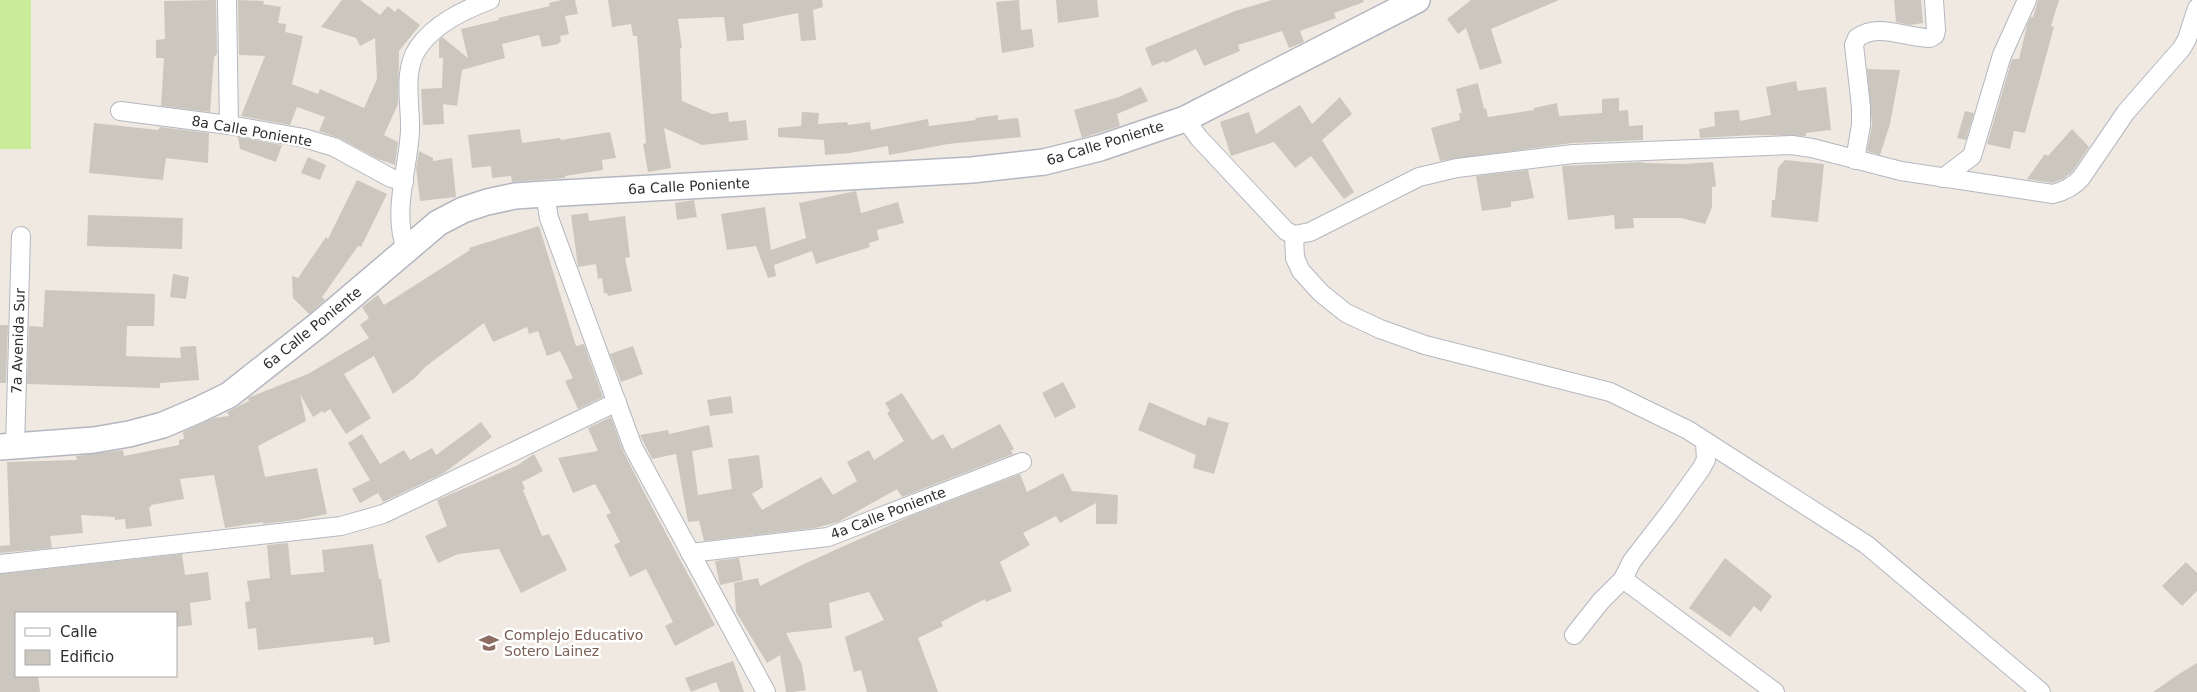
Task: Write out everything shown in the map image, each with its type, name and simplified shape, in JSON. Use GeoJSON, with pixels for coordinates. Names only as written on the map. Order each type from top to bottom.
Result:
{"type":"FeatureCollection","features":[{"type":"Feature","properties":{"kind":"street"},"geometry":{"type":"LineString","coordinates":[[227,0],[229,125]]}},
{"type":"Feature","properties":{"kind":"street"},"geometry":{"type":"LineString","coordinates":[[406,249],[402,237],[400,212],[410,131],[410,64],[417,49],[429,35],[450,20],[490,0]]}},
{"type":"Feature","properties":{"kind":"street","name":"6a Calle Poniente"},"geometry":{"type":"LineString","coordinates":[[7,446],[94,440],[129,434],[163,425],[228,395],[318,325],[438,223],[463,210],[487,202],[515,196],[972,170],[1044,162],[1100,148],[1185,118],[1417,0]]}},
{"type":"Feature","properties":{"kind":"street"},"geometry":{"type":"LineString","coordinates":[[1855,160],[1861,125],[1861,107],[1854,46],[1857,38],[1871,31],[1930,38],[1936,30],[1934,0]]}},
{"type":"Feature","properties":{"kind":"street"},"geometry":{"type":"LineString","coordinates":[[1943,178],[1972,156],[2002,55],[2027,0]]}},
{"type":"Feature","properties":{"kind":"street"},"geometry":{"type":"LineString","coordinates":[[1185,118],[1199,138],[1286,231],[1294,236],[1310,232],[1419,177],[1457,168],[1515,159],[1599,152],[1772,145],[1812,148],[1901,171],[2053,194],[2064,191],[2074,185],[2126,112],[2182,48],[2187,39],[2197,8]]}},
{"type":"Feature","properties":{"kind":"street","name":"8a Calle Poniente"},"geometry":{"type":"LineString","coordinates":[[120,111],[229,125],[304,138],[334,147],[391,178],[404,182]]}},
{"type":"Feature","properties":{"kind":"street"},"geometry":{"type":"LineString","coordinates":[[545,194],[549,218],[634,447],[766,692]]}},
{"type":"Feature","properties":{"kind":"street","name":"7a Avenida Sur"},"geometry":{"type":"LineString","coordinates":[[7,446],[21,236]]}},
{"type":"Feature","properties":{"kind":"street"},"geometry":{"type":"LineString","coordinates":[[1294,236],[1295,258],[1301,271],[1321,293],[1346,313],[1380,329],[1425,345],[1610,392],[1637,404],[1706,442],[1867,545],[2041,692]]}},
{"type":"Feature","properties":{"kind":"street"},"geometry":{"type":"LineString","coordinates":[[0,564],[341,526],[383,514],[617,402]]}},
{"type":"Feature","properties":{"kind":"street"},"geometry":{"type":"LineString","coordinates":[[1574,635],[1601,601],[1622,579],[1632,561],[1700,469],[1706,460],[1706,442]]}},
{"type":"Feature","properties":{"kind":"street","name":"4a Calle Poniente"},"geometry":{"type":"LineString","coordinates":[[690,553],[828,537],[1022,462]]}},
{"type":"Feature","properties":{"kind":"street"},"geometry":{"type":"LineString","coordinates":[[1622,579],[1775,692]]}},
{"type":"Feature","properties":{"kind":"green space"},"geometry":{"type":"Polygon","coordinates":[[[0,0],[31,0],[31,149],[0,149],[0,0]]]}},
{"type":"Feature","properties":{"kind":"building"},"geometry":{"type":"Polygon","coordinates":[[[216,0],[217,54],[214,57],[210,112],[161,106],[164,58],[156,58],[156,40],[165,39],[164,1],[216,0]]]}},
{"type":"Feature","properties":{"kind":"building"},"geometry":{"type":"Polygon","coordinates":[[[238,0],[264,1],[263,4],[281,7],[278,23],[286,24],[285,32],[303,36],[292,84],[318,94],[320,89],[364,108],[377,79],[375,38],[360,46],[356,38],[321,27],[342,0],[360,0],[380,15],[388,6],[395,12],[398,8],[420,25],[399,51],[398,104],[384,135],[398,142],[395,165],[378,159],[339,138],[319,131],[325,117],[297,107],[290,125],[241,116],[265,56],[239,55],[238,0]]]}},
{"type":"Feature","properties":{"kind":"building"},"geometry":{"type":"Polygon","coordinates":[[[561,0],[575,0],[578,14],[565,16],[569,34],[560,36],[561,41],[558,44],[542,47],[539,35],[502,44],[505,58],[462,70],[457,106],[443,104],[444,124],[423,125],[421,89],[442,88],[443,58],[439,58],[439,40],[442,37],[468,58],[461,29],[550,6],[549,3],[561,0]]]}},
{"type":"Feature","properties":{"kind":"building"},"geometry":{"type":"Polygon","coordinates":[[[608,0],[822,0],[823,7],[813,10],[816,40],[801,41],[798,13],[743,24],[744,40],[727,41],[724,17],[678,19],[682,48],[680,48],[682,101],[712,114],[728,112],[729,122],[746,120],[748,140],[702,145],[664,128],[671,168],[648,172],[643,144],[646,143],[637,36],[633,36],[631,24],[612,27],[608,0]]]}},
{"type":"Feature","properties":{"kind":"building"},"geometry":{"type":"Polygon","coordinates":[[[1019,0],[1021,30],[1032,29],[1034,47],[1002,53],[996,2],[1019,0]]]}},
{"type":"Feature","properties":{"kind":"building"},"geometry":{"type":"Polygon","coordinates":[[[1056,0],[1097,0],[1099,17],[1058,23],[1056,0]]]}},
{"type":"Feature","properties":{"kind":"building"},"geometry":{"type":"Polygon","coordinates":[[[1272,0],[1363,0],[1364,2],[1334,13],[1336,18],[1300,31],[1304,42],[1289,48],[1282,31],[1238,45],[1240,51],[1204,66],[1196,49],[1165,63],[1165,61],[1152,66],[1145,48],[1235,11],[1272,0]]]}},
{"type":"Feature","properties":{"kind":"building"},"geometry":{"type":"Polygon","coordinates":[[[1471,0],[1559,0],[1491,29],[1502,63],[1480,70],[1466,28],[1458,34],[1447,19],[1471,0]]]}},
{"type":"Feature","properties":{"kind":"building"},"geometry":{"type":"Polygon","coordinates":[[[1894,0],[1921,0],[1923,23],[1910,25],[1896,22],[1894,0]]]}},
{"type":"Feature","properties":{"kind":"building"},"geometry":{"type":"Polygon","coordinates":[[[2038,0],[2059,0],[2051,26],[2054,27],[2025,133],[2014,131],[2010,149],[1987,144],[2012,59],[2019,59],[2027,25],[2031,17],[2033,17],[2038,0]]]}},
{"type":"Feature","properties":{"kind":"building"},"geometry":{"type":"Polygon","coordinates":[[[1867,69],[1900,70],[1890,124],[1880,155],[1867,151],[1872,125],[1867,69]]]}},
{"type":"Feature","properties":{"kind":"building"},"geometry":{"type":"Polygon","coordinates":[[[1796,81],[1798,91],[1826,87],[1831,130],[1806,133],[1806,136],[1753,135],[1700,138],[1699,129],[1715,126],[1714,112],[1739,110],[1740,121],[1771,115],[1766,87],[1796,81]]]}},
{"type":"Feature","properties":{"kind":"building"},"geometry":{"type":"Polygon","coordinates":[[[1478,83],[1484,109],[1486,108],[1488,117],[1534,110],[1534,108],[1557,103],[1559,116],[1602,113],[1602,99],[1619,98],[1619,111],[1628,110],[1629,126],[1643,125],[1643,140],[1572,143],[1440,161],[1431,128],[1460,120],[1459,113],[1462,113],[1456,89],[1478,83]]]}},
{"type":"Feature","properties":{"kind":"building"},"geometry":{"type":"Polygon","coordinates":[[[1141,87],[1148,101],[1117,114],[1120,126],[1082,138],[1074,110],[1119,97],[1141,87]]]}},
{"type":"Feature","properties":{"kind":"building"},"geometry":{"type":"Polygon","coordinates":[[[1340,97],[1352,114],[1322,140],[1354,192],[1344,199],[1311,156],[1295,168],[1274,142],[1231,156],[1220,122],[1249,112],[1256,134],[1300,105],[1312,124],[1340,97]]]}},
{"type":"Feature","properties":{"kind":"building"},"geometry":{"type":"Polygon","coordinates":[[[1965,111],[1974,113],[1966,140],[1957,138],[1965,111]]]}},
{"type":"Feature","properties":{"kind":"building"},"geometry":{"type":"Polygon","coordinates":[[[802,112],[819,113],[818,124],[847,122],[848,125],[870,122],[871,130],[928,119],[929,126],[998,115],[998,120],[1018,118],[1021,137],[948,144],[889,155],[888,146],[850,153],[825,155],[824,140],[778,137],[778,128],[801,126],[802,112]]]}},
{"type":"Feature","properties":{"kind":"building"},"geometry":{"type":"Polygon","coordinates":[[[94,123],[158,130],[160,127],[209,133],[208,163],[166,158],[163,180],[89,173],[94,123]]]}},
{"type":"Feature","properties":{"kind":"building"},"geometry":{"type":"Polygon","coordinates":[[[520,129],[522,143],[560,138],[561,140],[610,132],[616,158],[602,160],[603,170],[565,176],[565,178],[512,182],[511,176],[492,178],[491,166],[472,168],[468,135],[520,129]]]}},
{"type":"Feature","properties":{"kind":"building"},"geometry":{"type":"Polygon","coordinates":[[[2072,129],[2089,147],[2072,172],[2063,179],[2052,183],[2027,179],[2045,154],[2048,156],[2072,129]]]}},
{"type":"Feature","properties":{"kind":"building"},"geometry":{"type":"Polygon","coordinates":[[[238,137],[282,145],[276,162],[240,149],[238,137]]]}},
{"type":"Feature","properties":{"kind":"building"},"geometry":{"type":"Polygon","coordinates":[[[419,151],[433,158],[433,161],[452,158],[456,197],[420,201],[416,168],[419,151]]]}},
{"type":"Feature","properties":{"kind":"building"},"geometry":{"type":"Polygon","coordinates":[[[308,157],[326,165],[320,180],[301,173],[308,157]]]}},
{"type":"Feature","properties":{"kind":"building"},"geometry":{"type":"Polygon","coordinates":[[[1785,160],[1824,164],[1818,222],[1771,217],[1772,200],[1775,200],[1778,168],[1785,160]]]}},
{"type":"Feature","properties":{"kind":"building"},"geometry":{"type":"Polygon","coordinates":[[[1643,162],[1683,164],[1713,162],[1716,186],[1712,187],[1712,207],[1705,224],[1681,218],[1633,218],[1634,228],[1615,229],[1614,215],[1568,220],[1562,166],[1643,162]]]}},
{"type":"Feature","properties":{"kind":"building"},"geometry":{"type":"Polygon","coordinates":[[[1528,170],[1534,198],[1511,202],[1511,207],[1482,211],[1476,176],[1528,170]]]}},
{"type":"Feature","properties":{"kind":"building"},"geometry":{"type":"Polygon","coordinates":[[[357,180],[387,194],[361,247],[358,246],[322,297],[325,300],[309,314],[293,298],[292,276],[298,278],[326,237],[328,239],[357,180]]]}},
{"type":"Feature","properties":{"kind":"building"},"geometry":{"type":"Polygon","coordinates":[[[856,191],[861,213],[898,202],[904,223],[877,230],[879,240],[869,243],[870,247],[816,264],[812,251],[774,265],[776,276],[768,278],[756,246],[727,250],[721,214],[765,207],[771,250],[806,238],[799,203],[856,191]]]}},
{"type":"Feature","properties":{"kind":"building"},"geometry":{"type":"Polygon","coordinates":[[[694,200],[697,217],[677,220],[675,203],[694,200]]]}},
{"type":"Feature","properties":{"kind":"building"},"geometry":{"type":"Polygon","coordinates":[[[588,213],[589,221],[625,216],[630,257],[625,258],[632,291],[608,296],[607,293],[604,293],[602,278],[598,279],[596,264],[578,267],[571,215],[588,213]]]}},
{"type":"Feature","properties":{"kind":"building"},"geometry":{"type":"Polygon","coordinates":[[[88,215],[183,218],[182,249],[87,246],[88,215]]]}},
{"type":"Feature","properties":{"kind":"building"},"geometry":{"type":"Polygon","coordinates":[[[539,226],[576,346],[584,344],[603,397],[578,409],[565,381],[573,378],[560,351],[547,356],[538,331],[529,334],[527,327],[493,342],[484,323],[425,367],[415,378],[393,394],[374,356],[344,374],[371,418],[346,434],[330,409],[324,413],[322,411],[313,417],[300,394],[306,421],[258,446],[265,477],[317,468],[327,514],[297,520],[263,524],[263,522],[225,528],[214,475],[180,479],[184,499],[151,505],[149,507],[152,526],[126,529],[125,519],[115,520],[115,517],[81,515],[83,533],[50,536],[52,548],[0,553],[0,546],[10,545],[7,462],[77,460],[76,456],[123,450],[124,456],[179,445],[179,440],[184,439],[183,432],[214,418],[229,416],[227,412],[249,401],[248,398],[308,374],[369,338],[360,325],[369,318],[362,307],[378,295],[384,305],[470,250],[469,248],[539,226]]]}},
{"type":"Feature","properties":{"kind":"building"},"geometry":{"type":"Polygon","coordinates":[[[173,274],[189,277],[186,299],[170,297],[173,274]]]}},
{"type":"Feature","properties":{"kind":"building"},"geometry":{"type":"Polygon","coordinates":[[[45,290],[155,294],[154,326],[127,326],[126,356],[181,358],[180,347],[196,346],[199,380],[160,383],[160,388],[27,384],[29,326],[43,327],[45,290]]]}},
{"type":"Feature","properties":{"kind":"building"},"geometry":{"type":"Polygon","coordinates":[[[0,325],[8,325],[6,383],[0,383],[0,325]]]}},
{"type":"Feature","properties":{"kind":"building"},"geometry":{"type":"Polygon","coordinates":[[[633,346],[643,374],[621,382],[610,354],[633,346]]]}},
{"type":"Feature","properties":{"kind":"building"},"geometry":{"type":"Polygon","coordinates":[[[1063,382],[1076,407],[1055,418],[1042,393],[1063,382]]]}},
{"type":"Feature","properties":{"kind":"building"},"geometry":{"type":"Polygon","coordinates":[[[902,393],[932,440],[943,434],[952,449],[1000,424],[1014,449],[1011,451],[1013,454],[902,497],[897,489],[838,522],[815,528],[704,541],[699,521],[688,522],[676,454],[652,459],[640,435],[668,430],[669,434],[709,425],[713,447],[692,451],[698,495],[732,489],[728,459],[759,455],[763,487],[752,494],[762,510],[821,477],[833,495],[857,481],[847,462],[869,450],[874,460],[904,441],[887,413],[890,411],[885,403],[902,393]]]}},
{"type":"Feature","properties":{"kind":"building"},"geometry":{"type":"Polygon","coordinates":[[[731,396],[733,413],[710,416],[707,400],[731,396]]]}},
{"type":"Feature","properties":{"kind":"building"},"geometry":{"type":"Polygon","coordinates":[[[1149,402],[1205,426],[1208,417],[1229,423],[1214,474],[1193,468],[1196,455],[1138,430],[1149,402]]]}},
{"type":"Feature","properties":{"kind":"building"},"geometry":{"type":"Polygon","coordinates":[[[611,417],[623,451],[715,625],[675,646],[665,626],[673,622],[646,569],[630,577],[614,545],[620,542],[606,515],[611,513],[595,484],[573,493],[558,458],[598,451],[588,428],[611,417]]]}},
{"type":"Feature","properties":{"kind":"building"},"geometry":{"type":"Polygon","coordinates":[[[481,422],[492,437],[444,473],[383,502],[378,493],[360,503],[352,489],[370,480],[348,443],[362,434],[380,464],[404,450],[410,460],[432,448],[436,455],[481,422]]]}},
{"type":"Feature","properties":{"kind":"building"},"geometry":{"type":"Polygon","coordinates":[[[534,454],[543,471],[522,482],[525,489],[523,490],[542,536],[549,534],[567,570],[521,593],[499,549],[458,554],[438,563],[425,536],[447,526],[437,500],[518,465],[534,454]]]}},
{"type":"Feature","properties":{"kind":"building"},"geometry":{"type":"Polygon","coordinates":[[[1063,473],[1072,491],[1118,495],[1117,524],[1096,524],[1096,503],[1060,523],[1056,516],[1023,533],[1030,545],[1000,562],[1012,591],[986,602],[985,599],[941,622],[943,626],[918,638],[938,692],[867,692],[861,670],[854,672],[845,637],[884,620],[869,592],[829,603],[832,628],[786,633],[802,665],[806,690],[793,692],[786,692],[780,655],[767,663],[736,612],[734,583],[758,578],[760,586],[913,515],[1020,474],[1027,492],[1063,473]]]}},
{"type":"Feature","properties":{"kind":"building"},"geometry":{"type":"Polygon","coordinates":[[[288,543],[291,575],[324,572],[322,550],[373,544],[379,579],[381,579],[390,642],[374,645],[373,637],[258,650],[256,628],[248,629],[245,602],[250,601],[247,581],[270,578],[267,545],[288,543]]]}},
{"type":"Feature","properties":{"kind":"building"},"geometry":{"type":"Polygon","coordinates":[[[182,554],[185,575],[208,572],[211,600],[190,603],[192,625],[178,627],[178,612],[15,612],[15,677],[38,677],[40,692],[0,692],[0,574],[182,554]]]}},
{"type":"Feature","properties":{"kind":"building"},"geometry":{"type":"Polygon","coordinates":[[[739,558],[743,580],[720,585],[715,561],[739,558]]]}},
{"type":"Feature","properties":{"kind":"building"},"geometry":{"type":"Polygon","coordinates":[[[1725,558],[1772,596],[1761,612],[1754,606],[1730,637],[1689,608],[1725,558]]]}},
{"type":"Feature","properties":{"kind":"building"},"geometry":{"type":"Polygon","coordinates":[[[2186,562],[2197,573],[2197,591],[2182,606],[2162,586],[2186,562]]]}},
{"type":"Feature","properties":{"kind":"building"},"geometry":{"type":"Polygon","coordinates":[[[733,661],[744,692],[720,692],[716,682],[691,692],[685,678],[733,661]]]}},
{"type":"Feature","properties":{"kind":"building"},"geometry":{"type":"Polygon","coordinates":[[[2197,663],[2197,692],[2153,692],[2179,674],[2197,663]]]}},
{"type":"Feature","properties":{"kind":"place","name":"Complejo Educativo Sotero Lainez"},"geometry":{"type":"Point","coordinates":[489,643]}}]}
